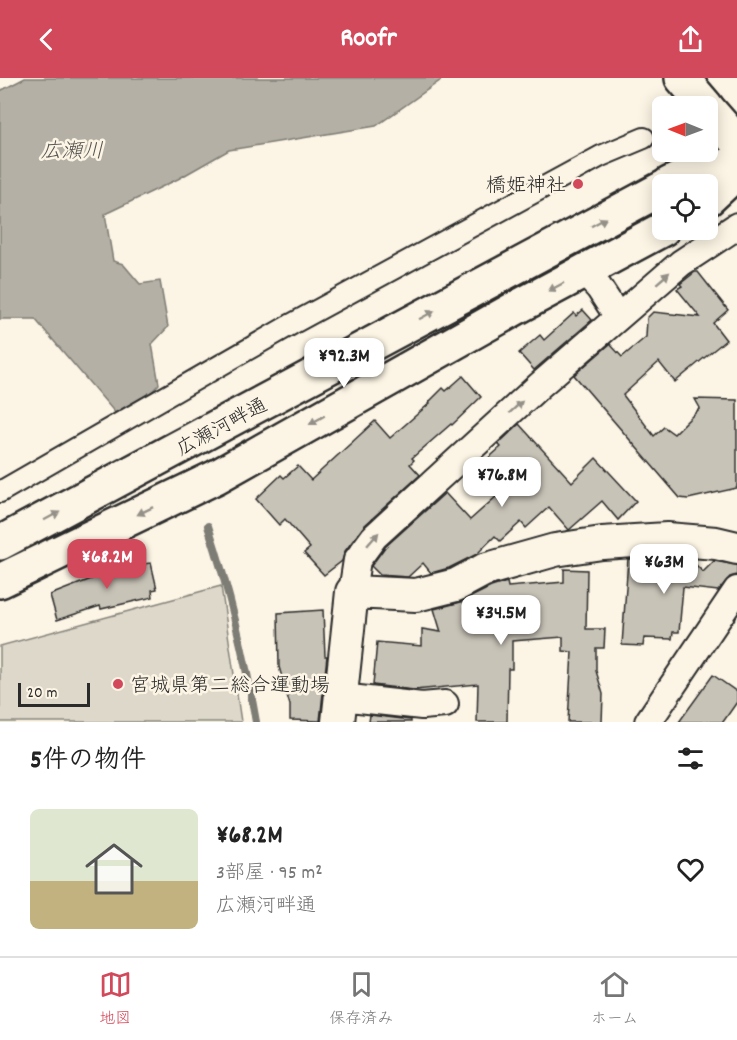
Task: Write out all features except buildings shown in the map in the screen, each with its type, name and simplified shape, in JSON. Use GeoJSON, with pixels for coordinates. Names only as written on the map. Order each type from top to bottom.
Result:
{"type":"FeatureCollection","features":[{"type":"Feature","properties":{"kind":"main road"},"geometry":{"type":"LineString","coordinates":[[682,78],[697,96]]}},
{"type":"Feature","properties":{"kind":"main road"},"geometry":{"type":"LineString","coordinates":[[718,120],[737,142]]}},
{"type":"Feature","properties":{"kind":"main road"},"geometry":{"type":"LineString","coordinates":[[697,174],[737,163]]}},
{"type":"Feature","properties":{"kind":"main road"},"geometry":{"type":"LineString","coordinates":[[718,190],[737,172]]}},
{"type":"Feature","properties":{"kind":"main road","name":"広瀬河畔通"},"geometry":{"type":"LineString","coordinates":[[0,543],[652,194]]}},
{"type":"Feature","properties":{"kind":"main road","name":"広瀬河畔通"},"geometry":{"type":"LineString","coordinates":[[0,581],[216,477],[435,353],[652,235]]}},
{"type":"Feature","properties":{"kind":"street"},"geometry":{"type":"LineString","coordinates":[[0,492],[303,319],[601,156],[644,138]]}},
{"type":"Feature","properties":{"kind":"street"},"geometry":{"type":"LineString","coordinates":[[445,704],[339,709],[357,560],[374,537],[618,317],[681,263],[737,226]]}},
{"type":"Feature","properties":{"kind":"street"},"geometry":{"type":"LineString","coordinates":[[584,272],[599,288],[618,317]]}},
{"type":"Feature","properties":{"kind":"street"},"geometry":{"type":"LineString","coordinates":[[352,592],[416,595],[456,585],[484,570],[555,550],[602,543],[667,539],[716,543],[737,548]]}},
{"type":"Feature","properties":{"kind":"street"},"geometry":{"type":"LineString","coordinates":[[648,722],[737,590]]}},
{"type":"Feature","properties":{"kind":"shaded area","name":"宮城県第二総合運動場"},"geometry":{"type":"Polygon","coordinates":[[[221,586],[241,722],[0,722],[0,646],[221,586]]]}},
{"type":"Feature","properties":{"kind":"water","name":"広瀬川"},"geometry":{"type":"Polygon","coordinates":[[[25,78],[444,78],[376,126],[229,150],[178,179],[105,214],[113,261],[123,264],[140,284],[160,281],[168,327],[152,344],[159,384],[123,422],[35,319],[0,319],[0,91],[25,78]]]}},
{"type":"Feature","properties":{"kind":"waterway"},"geometry":{"type":"LineString","coordinates":[[208,526],[236,623],[256,722]]}},
{"type":"Feature","properties":{"kind":"place","name":"橋姫神社"},"geometry":{"type":"Point","coordinates":[578,184]}},
{"type":"Feature","properties":{"kind":"place","name":"宮城県第二総合運動場"},"geometry":{"type":"Point","coordinates":[118,684]}}]}
